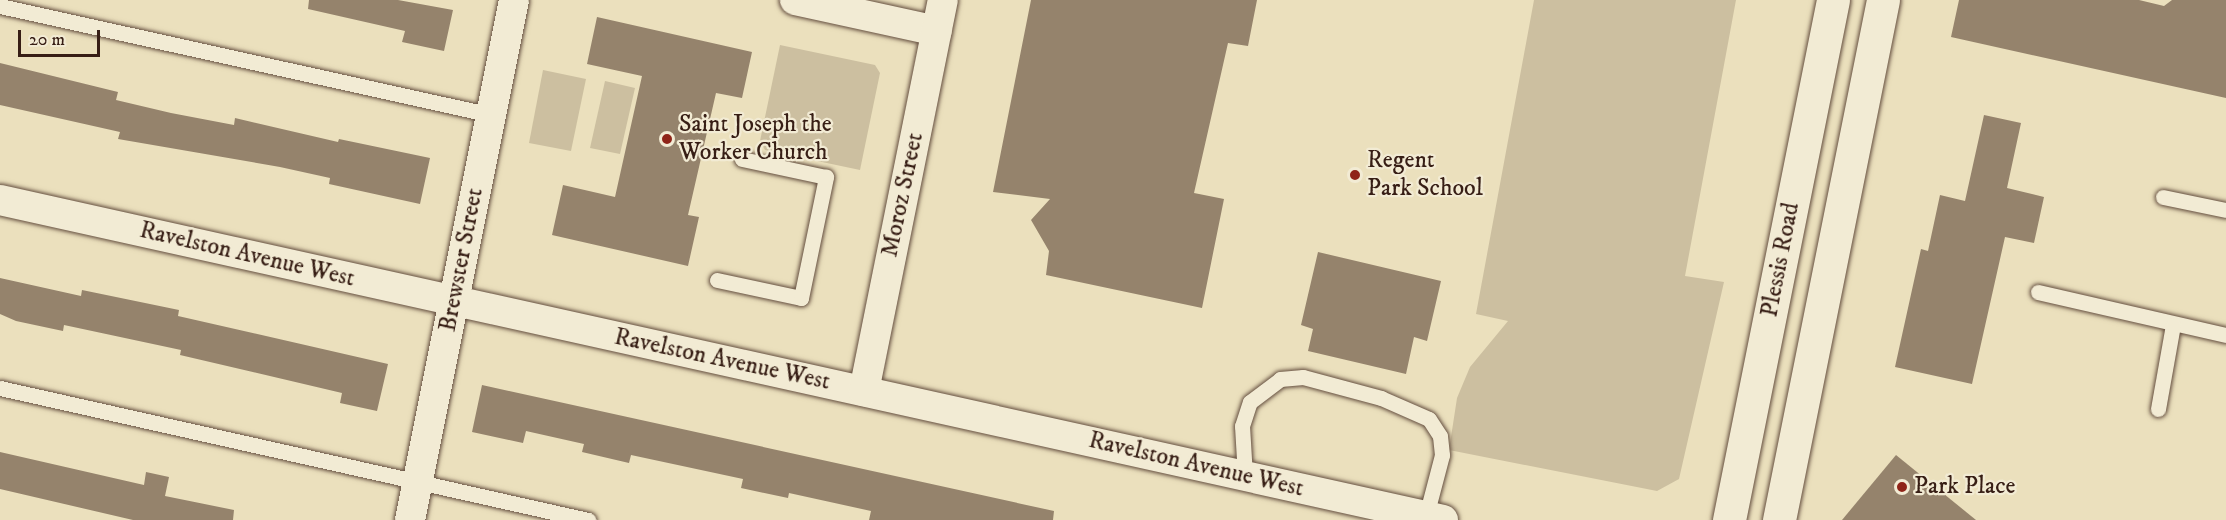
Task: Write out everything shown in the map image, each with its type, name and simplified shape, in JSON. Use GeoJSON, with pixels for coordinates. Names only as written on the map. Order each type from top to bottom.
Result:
{"type":"FeatureCollection","features":[{"type":"Feature","properties":{"kind":"main road","name":"Plessis Road"},"geometry":{"type":"LineString","coordinates":[[1729,520],[1833,0]]}},
{"type":"Feature","properties":{"kind":"main road","name":"Plessis Road"},"geometry":{"type":"LineString","coordinates":[[1779,520],[1883,0]]}},
{"type":"Feature","properties":{"kind":"main road"},"geometry":{"type":"LineString","coordinates":[[1789,475],[1796,520]]}},
{"type":"Feature","properties":{"kind":"street","name":"Brewster Street"},"geometry":{"type":"LineString","coordinates":[[410,520],[514,0]]}},
{"type":"Feature","properties":{"kind":"street"},"geometry":{"type":"LineString","coordinates":[[795,0],[937,31]]}},
{"type":"Feature","properties":{"kind":"street","name":"Moroz Street"},"geometry":{"type":"LineString","coordinates":[[864,391],[943,0]]}},
{"type":"Feature","properties":{"kind":"street","name":"Ravelston Avenue West"},"geometry":{"type":"LineString","coordinates":[[0,200],[1434,518]]}},
{"type":"Feature","properties":{"kind":"lane"},"geometry":{"type":"LineString","coordinates":[[0,6],[492,115]]}},
{"type":"Feature","properties":{"kind":"lane"},"geometry":{"type":"LineString","coordinates":[[717,280],[801,298],[826,177],[742,159]]}},
{"type":"Feature","properties":{"kind":"lane"},"geometry":{"type":"LineString","coordinates":[[2163,197],[2226,210]]}},
{"type":"Feature","properties":{"kind":"lane"},"geometry":{"type":"LineString","coordinates":[[2037,292],[2173,325],[2226,335]]}},
{"type":"Feature","properties":{"kind":"lane"},"geometry":{"type":"LineString","coordinates":[[2158,409],[2173,325]]}},
{"type":"Feature","properties":{"kind":"lane"},"geometry":{"type":"LineString","coordinates":[[1245,476],[1242,426],[1250,402],[1280,379],[1303,377],[1381,398],[1429,419],[1440,436],[1442,455],[1434,518]]}},
{"type":"Feature","properties":{"kind":"lane"},"geometry":{"type":"LineString","coordinates":[[0,388],[588,520]]}},
{"type":"Feature","properties":{"kind":"shaded area"},"geometry":{"type":"Polygon","coordinates":[[[1534,0],[1736,0],[1685,276],[1724,282],[1679,479],[1657,491],[1449,450],[1457,398],[1470,367],[1508,321],[1476,314],[1534,0]]]}},
{"type":"Feature","properties":{"kind":"shaded area"},"geometry":{"type":"Polygon","coordinates":[[[780,45],[875,65],[880,73],[860,170],[765,150],[760,141],[780,45]]]}},
{"type":"Feature","properties":{"kind":"shaded area"},"geometry":{"type":"Polygon","coordinates":[[[543,70],[586,79],[571,151],[529,143],[543,70]]]}},
{"type":"Feature","properties":{"kind":"shaded area"},"geometry":{"type":"Polygon","coordinates":[[[605,81],[635,88],[620,154],[590,148],[605,81]]]}},
{"type":"Feature","properties":{"kind":"building"},"geometry":{"type":"Polygon","coordinates":[[[309,0],[398,0],[453,10],[444,51],[402,42],[405,31],[308,9],[309,0]]]}},
{"type":"Feature","properties":{"kind":"building"},"geometry":{"type":"Polygon","coordinates":[[[1031,0],[1257,0],[1248,46],[1228,43],[1194,193],[1224,199],[1202,308],[1046,275],[1049,251],[1031,220],[1050,199],[993,192],[1031,0]]]}},
{"type":"Feature","properties":{"kind":"building"},"geometry":{"type":"Polygon","coordinates":[[[1959,0],[2139,0],[2164,6],[2172,0],[2226,0],[2226,98],[1951,37],[1959,0]]]}},
{"type":"Feature","properties":{"kind":"building","name":"Saint Joseph the Worker Church"},"geometry":{"type":"Polygon","coordinates":[[[597,17],[752,52],[742,98],[716,93],[688,215],[699,217],[688,266],[552,235],[563,185],[615,197],[642,76],[587,64],[597,17]]]}},
{"type":"Feature","properties":{"kind":"building"},"geometry":{"type":"Polygon","coordinates":[[[0,63],[118,92],[116,100],[171,113],[234,125],[235,118],[338,142],[339,139],[430,158],[420,204],[329,184],[330,178],[280,167],[118,139],[120,132],[0,105],[0,63]]]}},
{"type":"Feature","properties":{"kind":"building"},"geometry":{"type":"Polygon","coordinates":[[[1984,115],[2021,123],[2007,188],[2044,197],[2034,243],[2005,237],[1972,384],[1895,367],[1921,249],[1928,251],[1940,195],[1965,201],[1984,115]]]}},
{"type":"Feature","properties":{"kind":"building"},"geometry":{"type":"Polygon","coordinates":[[[1318,252],[1441,281],[1427,341],[1414,337],[1406,374],[1308,351],[1313,329],[1301,325],[1318,252]]]}},
{"type":"Feature","properties":{"kind":"building"},"geometry":{"type":"Polygon","coordinates":[[[0,278],[81,296],[82,290],[179,310],[178,316],[388,364],[377,411],[340,403],[342,393],[180,355],[181,350],[64,325],[63,331],[16,321],[0,314],[0,278]]]}},
{"type":"Feature","properties":{"kind":"building"},"geometry":{"type":"Polygon","coordinates":[[[482,385],[1054,511],[1053,520],[869,520],[871,511],[789,493],[788,498],[741,488],[743,479],[631,455],[629,463],[582,452],[584,444],[526,431],[523,443],[472,432],[482,385]]]}},
{"type":"Feature","properties":{"kind":"building"},"geometry":{"type":"Polygon","coordinates":[[[0,452],[144,485],[146,472],[169,477],[165,496],[234,510],[233,520],[133,520],[0,489],[0,452]]]}},
{"type":"Feature","properties":{"kind":"building","name":"Park Place"},"geometry":{"type":"Polygon","coordinates":[[[1896,455],[1976,520],[1842,520],[1896,455]]]}},
{"type":"Feature","properties":{"kind":"place","name":"Saint Joseph the Worker Church"},"geometry":{"type":"Point","coordinates":[667,139]}},
{"type":"Feature","properties":{"kind":"place","name":"Regent Park School"},"geometry":{"type":"Point","coordinates":[1355,175]}},
{"type":"Feature","properties":{"kind":"place","name":"Park Place"},"geometry":{"type":"Point","coordinates":[1902,487]}}]}
